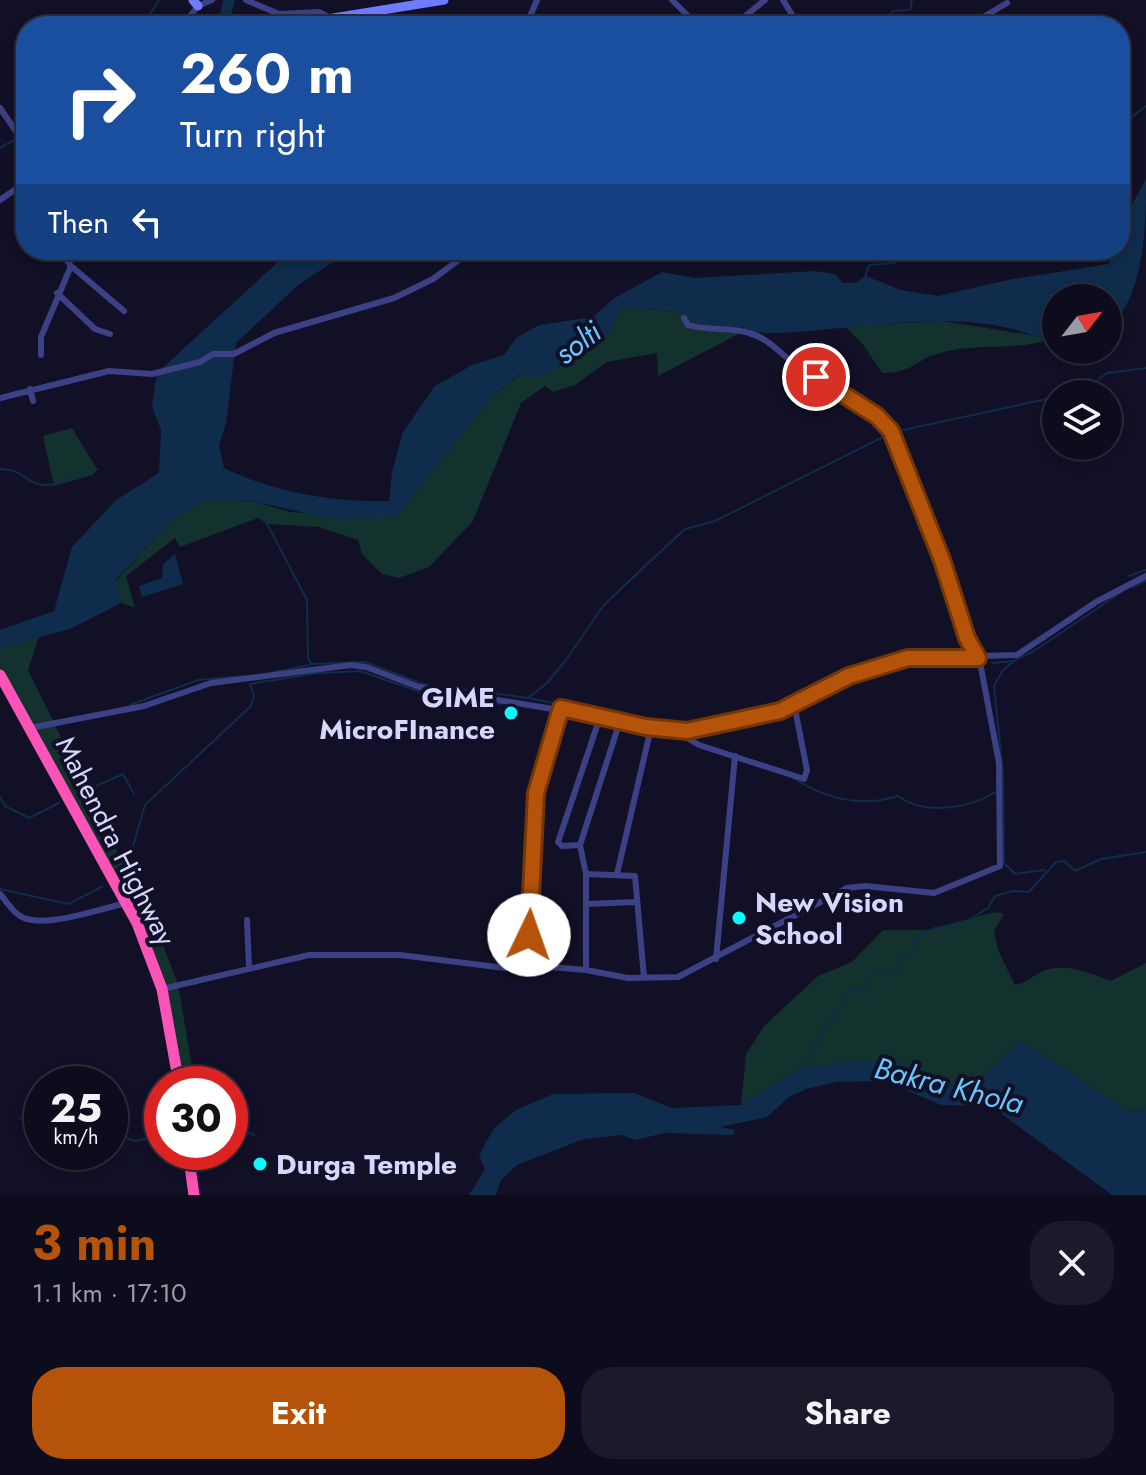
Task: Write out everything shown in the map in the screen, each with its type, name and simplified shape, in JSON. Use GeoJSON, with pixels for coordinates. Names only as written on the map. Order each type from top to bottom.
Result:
{"type":"FeatureCollection","features":[{"type":"Feature","properties":{"kind":"highway","name":"Mahendra Highway"},"geometry":{"type":"LineString","coordinates":[[0,675],[126,903],[162,989],[176,1066]]}},
{"type":"Feature","properties":{"kind":"highway"},"geometry":{"type":"LineString","coordinates":[[191,1170],[194,1195]]}},
{"type":"Feature","properties":{"kind":"street"},"geometry":{"type":"LineString","coordinates":[[196,3],[212,0]]}},
{"type":"Feature","properties":{"kind":"street"},"geometry":{"type":"LineString","coordinates":[[246,0],[279,14],[319,12],[328,16]]}},
{"type":"Feature","properties":{"kind":"street"},"geometry":{"type":"LineString","coordinates":[[345,16],[444,0]]}},
{"type":"Feature","properties":{"kind":"street"},"geometry":{"type":"LineString","coordinates":[[672,0],[688,16]]}},
{"type":"Feature","properties":{"kind":"street"},"geometry":{"type":"LineString","coordinates":[[745,16],[765,0]]}},
{"type":"Feature","properties":{"kind":"street"},"geometry":{"type":"LineString","coordinates":[[985,16],[1007,3]]}},
{"type":"Feature","properties":{"kind":"street"},"geometry":{"type":"LineString","coordinates":[[0,108],[16,131]]}},
{"type":"Feature","properties":{"kind":"street"},"geometry":{"type":"LineString","coordinates":[[0,200],[15,190]]}},
{"type":"Feature","properties":{"kind":"street"},"geometry":{"type":"LineString","coordinates":[[66,260],[124,311]]}},
{"type":"Feature","properties":{"kind":"street"},"geometry":{"type":"LineString","coordinates":[[0,398],[109,371],[157,373],[200,362],[213,354],[234,354],[274,333],[394,298],[433,279],[459,260]]}},
{"type":"Feature","properties":{"kind":"street"},"geometry":{"type":"LineString","coordinates":[[41,355],[41,337],[71,266]]}},
{"type":"Feature","properties":{"kind":"street"},"geometry":{"type":"LineString","coordinates":[[57,293],[95,329],[110,334]]}},
{"type":"Feature","properties":{"kind":"street"},"geometry":{"type":"LineString","coordinates":[[162,989],[309,955],[400,955],[505,968],[527,965],[644,978],[678,977],[847,888],[865,886],[934,893],[1000,866],[999,763],[978,658],[967,638],[942,560],[885,423],[795,364],[776,345],[746,332],[697,328],[688,325],[684,318]]}},
{"type":"Feature","properties":{"kind":"street"},"geometry":{"type":"LineString","coordinates":[[30,389],[33,401]]}},
{"type":"Feature","properties":{"kind":"street"},"geometry":{"type":"LineString","coordinates":[[30,728],[144,706],[211,683],[351,665],[366,667],[419,687],[561,708],[651,728],[686,731],[730,725],[780,711],[849,676],[908,658],[1017,655],[1096,602],[1146,576]]}},
{"type":"Feature","properties":{"kind":"street"},"geometry":{"type":"LineString","coordinates":[[686,731],[687,738],[699,745],[807,778],[794,704]]}},
{"type":"Feature","properties":{"kind":"street"},"geometry":{"type":"LineString","coordinates":[[527,965],[536,793],[561,708]]}},
{"type":"Feature","properties":{"kind":"street"},"geometry":{"type":"LineString","coordinates":[[580,845],[562,846],[558,842],[600,717]]}},
{"type":"Feature","properties":{"kind":"street"},"geometry":{"type":"LineString","coordinates":[[586,970],[586,874],[580,845],[620,721]]}},
{"type":"Feature","properties":{"kind":"street"},"geometry":{"type":"LineString","coordinates":[[617,874],[651,728]]}},
{"type":"Feature","properties":{"kind":"street"},"geometry":{"type":"LineString","coordinates":[[716,959],[735,756]]}},
{"type":"Feature","properties":{"kind":"street"},"geometry":{"type":"LineString","coordinates":[[586,874],[635,876],[644,978]]}},
{"type":"Feature","properties":{"kind":"street"},"geometry":{"type":"LineString","coordinates":[[0,894],[17,914],[32,920],[86,914],[126,903]]}},
{"type":"Feature","properties":{"kind":"street"},"geometry":{"type":"LineString","coordinates":[[586,904],[636,902]]}},
{"type":"Feature","properties":{"kind":"street"},"geometry":{"type":"LineString","coordinates":[[247,920],[249,968]]}},
{"type":"Feature","properties":{"kind":"green space"},"geometry":{"type":"Polygon","coordinates":[[[623,307],[685,313],[746,330],[658,376],[657,353],[607,362],[575,385],[553,392],[545,386],[521,403],[473,521],[429,567],[399,578],[382,574],[362,554],[358,540],[319,527],[267,524],[258,518],[180,547],[175,538],[126,576],[135,608],[121,603],[115,582],[172,520],[207,499],[256,502],[289,512],[396,517],[490,398],[521,374],[564,365],[606,336],[623,307]]]}},
{"type":"Feature","properties":{"kind":"green space"},"geometry":{"type":"Polygon","coordinates":[[[942,321],[1038,336],[1042,342],[953,350],[931,356],[908,369],[882,373],[862,343],[844,326],[942,321]]]}},
{"type":"Feature","properties":{"kind":"green space"},"geometry":{"type":"Polygon","coordinates":[[[72,428],[97,469],[93,475],[54,486],[43,436],[72,428]]]}},
{"type":"Feature","properties":{"kind":"green space"},"geometry":{"type":"Polygon","coordinates":[[[39,637],[28,670],[163,945],[178,984],[192,1066],[176,1066],[162,989],[137,923],[0,672],[0,648],[39,637]]]}},
{"type":"Feature","properties":{"kind":"green space"},"geometry":{"type":"Polygon","coordinates":[[[995,912],[1004,914],[994,931],[998,950],[1015,985],[1044,970],[1057,968],[1081,970],[1111,981],[1146,963],[1146,1110],[1130,1112],[1020,1040],[968,1092],[946,1083],[811,1066],[792,1073],[741,1105],[746,1054],[764,1026],[818,976],[852,962],[883,930],[927,930],[995,912]]]}},
{"type":"Feature","properties":{"kind":"water","name":"solti"},"geometry":{"type":"Polygon","coordinates":[[[1146,179],[1141,260],[1130,298],[1122,312],[1122,284],[1042,284],[1042,340],[993,325],[957,322],[768,333],[699,323],[690,320],[685,313],[623,307],[607,336],[564,365],[538,377],[520,374],[490,398],[396,517],[337,520],[256,502],[207,499],[172,520],[115,581],[121,603],[70,629],[0,648],[0,630],[54,611],[72,547],[116,500],[159,473],[161,430],[152,406],[157,373],[280,260],[336,260],[297,286],[236,343],[226,423],[219,445],[224,468],[284,490],[346,500],[389,501],[392,472],[403,432],[435,386],[472,365],[504,355],[516,338],[539,325],[593,317],[613,299],[662,272],[695,278],[814,271],[835,274],[843,283],[855,283],[866,276],[901,290],[938,296],[1008,280],[1108,264],[1110,260],[1130,260],[1130,208],[1146,179]]]}},
{"type":"Feature","properties":{"kind":"water"},"geometry":{"type":"Polygon","coordinates":[[[175,554],[183,584],[142,597],[139,586],[162,578],[163,564],[175,554]]]}},
{"type":"Feature","properties":{"kind":"water","name":"Bakra Khola"},"geometry":{"type":"Polygon","coordinates":[[[1020,1040],[1130,1112],[1146,1110],[1146,1195],[1112,1195],[991,1106],[941,1105],[885,1081],[836,1082],[806,1089],[789,1097],[767,1117],[720,1127],[735,1130],[733,1135],[664,1133],[636,1140],[621,1135],[584,1139],[517,1165],[501,1180],[496,1195],[469,1195],[485,1169],[479,1155],[494,1128],[516,1110],[553,1094],[634,1093],[672,1108],[741,1105],[792,1073],[811,1066],[862,1060],[900,1063],[968,1091],[1020,1040]]]}},
{"type":"Feature","properties":{"kind":"waterway"},"geometry":{"type":"LineString","coordinates":[[149,16],[159,0]]}},
{"type":"Feature","properties":{"kind":"waterway"},"geometry":{"type":"LineString","coordinates":[[225,16],[229,0]]}},
{"type":"Feature","properties":{"kind":"waterway"},"geometry":{"type":"LineString","coordinates":[[889,16],[893,11],[910,10],[912,0]]}},
{"type":"Feature","properties":{"kind":"waterway"},"geometry":{"type":"LineString","coordinates":[[1130,118],[1146,106]]}},
{"type":"Feature","properties":{"kind":"waterway"},"geometry":{"type":"LineString","coordinates":[[0,148],[16,139]]}},
{"type":"Feature","properties":{"kind":"waterway"},"geometry":{"type":"LineString","coordinates":[[865,277],[869,265],[899,260]]}},
{"type":"Feature","properties":{"kind":"waterway"},"geometry":{"type":"LineString","coordinates":[[1098,380],[1107,373],[1146,368]]}},
{"type":"Feature","properties":{"kind":"waterway"},"geometry":{"type":"LineString","coordinates":[[894,432],[1042,400]]}},
{"type":"Feature","properties":{"kind":"waterway"},"geometry":{"type":"LineString","coordinates":[[255,501],[307,600],[308,658],[311,664],[365,662],[423,684],[528,698],[547,683],[566,660],[603,606],[685,529],[715,521],[887,435]]}},
{"type":"Feature","properties":{"kind":"waterway"},"geometry":{"type":"LineString","coordinates":[[0,469],[11,470],[37,484],[46,485],[89,475],[97,469]]}},
{"type":"Feature","properties":{"kind":"waterway"},"geometry":{"type":"LineString","coordinates":[[1129,576],[1146,570]]}},
{"type":"Feature","properties":{"kind":"waterway"},"geometry":{"type":"LineString","coordinates":[[1132,587],[1146,581]]}},
{"type":"Feature","properties":{"kind":"waterway"},"geometry":{"type":"LineString","coordinates":[[993,663],[1014,661],[1034,651],[1123,591]]}},
{"type":"Feature","properties":{"kind":"waterway"},"geometry":{"type":"LineString","coordinates":[[1014,661],[1003,670],[994,686],[1003,774],[1004,863],[1015,874],[1044,870]]}},
{"type":"Feature","properties":{"kind":"waterway"},"geometry":{"type":"LineString","coordinates":[[852,681],[914,663],[979,665]]}},
{"type":"Feature","properties":{"kind":"waterway"},"geometry":{"type":"LineString","coordinates":[[274,672],[310,665]]}},
{"type":"Feature","properties":{"kind":"waterway"},"geometry":{"type":"LineString","coordinates":[[118,878],[128,863],[145,805],[251,706],[254,696],[250,684],[318,673],[360,671],[421,692],[502,704]]}},
{"type":"Feature","properties":{"kind":"waterway"},"geometry":{"type":"LineString","coordinates":[[130,705],[198,680],[244,676]]}},
{"type":"Feature","properties":{"kind":"waterway"},"geometry":{"type":"LineString","coordinates":[[834,687],[848,683]]}},
{"type":"Feature","properties":{"kind":"waterway"},"geometry":{"type":"LineString","coordinates":[[798,707],[820,694]]}},
{"type":"Feature","properties":{"kind":"waterway"},"geometry":{"type":"LineString","coordinates":[[528,698],[632,719]]}},
{"type":"Feature","properties":{"kind":"waterway"},"geometry":{"type":"LineString","coordinates":[[690,735],[746,725],[792,710]]}},
{"type":"Feature","properties":{"kind":"waterway"},"geometry":{"type":"LineString","coordinates":[[582,717],[596,720]]}},
{"type":"Feature","properties":{"kind":"waterway"},"geometry":{"type":"LineString","coordinates":[[601,721],[616,725]]}},
{"type":"Feature","properties":{"kind":"waterway"},"geometry":{"type":"LineString","coordinates":[[621,725],[647,732]]}},
{"type":"Feature","properties":{"kind":"waterway"},"geometry":{"type":"LineString","coordinates":[[677,726],[688,726]]}},
{"type":"Feature","properties":{"kind":"waterway"},"geometry":{"type":"LineString","coordinates":[[652,733],[684,738]]}},
{"type":"Feature","properties":{"kind":"waterway"},"geometry":{"type":"LineString","coordinates":[[74,796],[123,774],[134,794]]}},
{"type":"Feature","properties":{"kind":"waterway"},"geometry":{"type":"LineString","coordinates":[[793,778],[818,791],[844,799],[871,801],[898,796],[934,808],[960,806],[996,792]]}},
{"type":"Feature","properties":{"kind":"waterway"},"geometry":{"type":"LineString","coordinates":[[0,797],[5,806],[29,818],[59,803]]}},
{"type":"Feature","properties":{"kind":"waterway"},"geometry":{"type":"LineString","coordinates":[[792,1075],[810,1057],[825,1026],[837,1013],[849,990],[867,992],[868,980],[874,971],[895,974],[902,956],[907,957],[914,948],[913,940],[935,928],[959,926],[988,908],[995,896],[1013,891],[1029,892],[1056,862],[1064,861],[1075,871],[1101,859],[1146,852]]}},
{"type":"Feature","properties":{"kind":"waterway"},"geometry":{"type":"LineString","coordinates":[[0,889],[68,904],[102,887]]}},
{"type":"Feature","properties":{"kind":"waterway"},"geometry":{"type":"LineString","coordinates":[[20,1118],[24,1120]]}},
{"type":"Feature","properties":{"kind":"waterway"},"geometry":{"type":"LineString","coordinates":[[248,1133],[255,1136]]}},
{"type":"Feature","properties":{"kind":"waterway"},"geometry":{"type":"LineString","coordinates":[[128,1138],[144,1139]]}},
{"type":"Feature","properties":{"kind":"place","name":"GIME MicroFInance"},"geometry":{"type":"Point","coordinates":[511,713]}},
{"type":"Feature","properties":{"kind":"place","name":"New Vision School"},"geometry":{"type":"Point","coordinates":[739,918]}},
{"type":"Feature","properties":{"kind":"place","name":"Durga Temple"},"geometry":{"type":"Point","coordinates":[260,1164]}},
{"type":"Feature","properties":{"kind":"route"},"geometry":{"type":"LineString","coordinates":[[529,935],[536,793],[561,708],[646,727],[687,731],[730,725],[780,711],[829,684],[908,658],[978,658],[967,638],[942,560],[891,431],[877,416],[816,377]]}}]}
